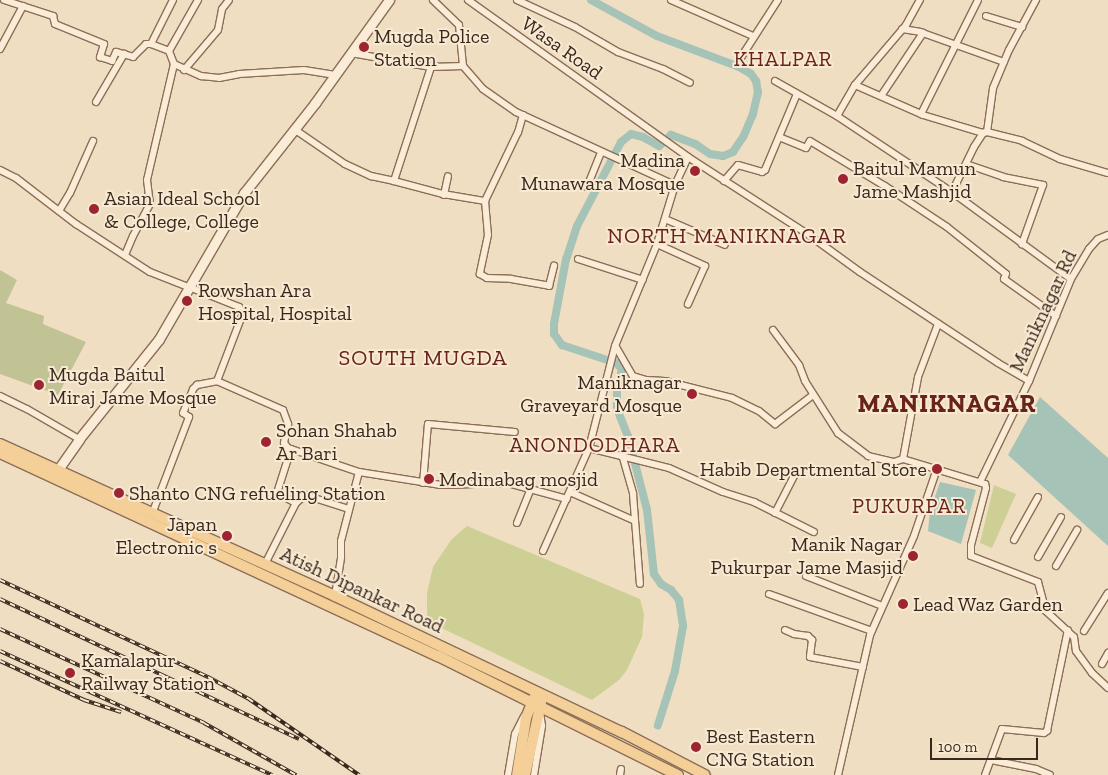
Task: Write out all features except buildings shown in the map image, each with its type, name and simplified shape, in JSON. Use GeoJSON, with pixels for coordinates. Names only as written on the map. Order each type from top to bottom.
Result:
{"type":"FeatureCollection","features":[{"type":"Feature","properties":{"kind":"main road","name":"Atish Dipankar Road"},"geometry":{"type":"LineString","coordinates":[[0,444],[279,570],[507,676],[705,775]]}},
{"type":"Feature","properties":{"kind":"main road","name":"Atish Dipankar Road"},"geometry":{"type":"LineString","coordinates":[[0,453],[501,687],[535,707],[678,775]]}},
{"type":"Feature","properties":{"kind":"main road"},"geometry":{"type":"LineString","coordinates":[[274,580],[279,570]]}},
{"type":"Feature","properties":{"kind":"main road"},"geometry":{"type":"LineString","coordinates":[[501,687],[507,676]]}},
{"type":"Feature","properties":{"kind":"main road"},"geometry":{"type":"LineString","coordinates":[[517,775],[540,693]]}},
{"type":"Feature","properties":{"kind":"main road"},"geometry":{"type":"LineString","coordinates":[[525,775],[535,707]]}},
{"type":"Feature","properties":{"kind":"street"},"geometry":{"type":"LineString","coordinates":[[4,0],[53,16],[55,24],[104,44],[100,57],[112,61],[116,52],[133,57],[146,44],[169,51],[174,64],[147,180],[150,204],[132,236],[125,255]]}},
{"type":"Feature","properties":{"kind":"street"},"geometry":{"type":"LineString","coordinates":[[151,44],[173,0]]}},
{"type":"Feature","properties":{"kind":"street"},"geometry":{"type":"LineString","coordinates":[[169,51],[198,0]]}},
{"type":"Feature","properties":{"kind":"street"},"geometry":{"type":"LineString","coordinates":[[184,70],[218,30],[222,9],[229,0]]}},
{"type":"Feature","properties":{"kind":"street"},"geometry":{"type":"LineString","coordinates":[[57,471],[79,439],[159,339],[244,193],[294,129],[389,0]]}},
{"type":"Feature","properties":{"kind":"street"},"geometry":{"type":"LineString","coordinates":[[433,0],[459,25],[462,66],[483,89],[522,115],[587,143],[602,153],[675,185]]}},
{"type":"Feature","properties":{"kind":"street","name":"Wasa Road"},"geometry":{"type":"LineString","coordinates":[[468,0],[688,157]]}},
{"type":"Feature","properties":{"kind":"street"},"geometry":{"type":"LineString","coordinates":[[517,0],[575,27],[618,52],[663,69],[690,83]]}},
{"type":"Feature","properties":{"kind":"street"},"geometry":{"type":"LineString","coordinates":[[671,0],[753,36]]}},
{"type":"Feature","properties":{"kind":"street"},"geometry":{"type":"LineString","coordinates":[[740,59],[753,36],[778,0]]}},
{"type":"Feature","properties":{"kind":"street"},"geometry":{"type":"LineString","coordinates":[[837,116],[855,85],[902,29],[920,0]]}},
{"type":"Feature","properties":{"kind":"street"},"geometry":{"type":"LineString","coordinates":[[921,114],[978,0]]}},
{"type":"Feature","properties":{"kind":"street"},"geometry":{"type":"LineString","coordinates":[[952,192],[985,132],[993,88],[1004,62],[1036,0]]}},
{"type":"Feature","properties":{"kind":"street"},"geometry":{"type":"LineString","coordinates":[[0,49],[23,6]]}},
{"type":"Feature","properties":{"kind":"street"},"geometry":{"type":"LineString","coordinates":[[986,16],[1022,27]]}},
{"type":"Feature","properties":{"kind":"street"},"geometry":{"type":"LineString","coordinates":[[902,29],[923,33],[1004,62]]}},
{"type":"Feature","properties":{"kind":"street"},"geometry":{"type":"LineString","coordinates":[[881,96],[923,33]]}},
{"type":"Feature","properties":{"kind":"street"},"geometry":{"type":"LineString","coordinates":[[351,53],[431,67],[462,66]]}},
{"type":"Feature","properties":{"kind":"street"},"geometry":{"type":"LineString","coordinates":[[96,102],[124,54]]}},
{"type":"Feature","properties":{"kind":"street"},"geometry":{"type":"LineString","coordinates":[[174,64],[201,76],[219,78],[240,74],[304,70],[334,75]]}},
{"type":"Feature","properties":{"kind":"street"},"geometry":{"type":"LineString","coordinates":[[394,181],[431,67]]}},
{"type":"Feature","properties":{"kind":"street"},"geometry":{"type":"LineString","coordinates":[[774,81],[837,116],[952,192],[1071,279]]}},
{"type":"Feature","properties":{"kind":"street"},"geometry":{"type":"LineString","coordinates":[[855,85],[921,114],[970,131],[985,132],[1022,141],[1060,159],[1108,173]]}},
{"type":"Feature","properties":{"kind":"street"},"geometry":{"type":"LineString","coordinates":[[724,180],[738,165],[762,172],[765,170],[797,94]]}},
{"type":"Feature","properties":{"kind":"street"},"geometry":{"type":"LineString","coordinates":[[522,115],[518,132],[485,201],[488,234],[480,274],[487,278],[511,279],[549,286],[554,266]]}},
{"type":"Feature","properties":{"kind":"street"},"geometry":{"type":"LineString","coordinates":[[294,129],[346,164],[371,176],[444,194],[485,201]]}},
{"type":"Feature","properties":{"kind":"street"},"geometry":{"type":"LineString","coordinates":[[779,137],[806,148],[810,141],[885,186],[947,227],[1006,274],[1004,279],[1056,316]]}},
{"type":"Feature","properties":{"kind":"street"},"geometry":{"type":"LineString","coordinates":[[59,211],[70,193],[93,141]]}},
{"type":"Feature","properties":{"kind":"street"},"geometry":{"type":"LineString","coordinates":[[587,187],[602,153]]}},
{"type":"Feature","properties":{"kind":"street"},"geometry":{"type":"LineString","coordinates":[[543,551],[589,448],[606,390],[615,349],[657,244],[675,185],[688,157],[809,235],[938,324],[1029,381]]}},
{"type":"Feature","properties":{"kind":"street"},"geometry":{"type":"LineString","coordinates":[[966,164],[1003,177],[1043,185],[1022,244]]}},
{"type":"Feature","properties":{"kind":"street"},"geometry":{"type":"LineString","coordinates":[[0,170],[16,178],[59,211],[150,272],[239,307],[243,313],[217,382]]}},
{"type":"Feature","properties":{"kind":"street"},"geometry":{"type":"LineString","coordinates":[[444,194],[448,176]]}},
{"type":"Feature","properties":{"kind":"street"},"geometry":{"type":"LineString","coordinates":[[665,219],[725,245]]}},
{"type":"Feature","properties":{"kind":"street","name":"Maniknagar Rd"},"geometry":{"type":"LineString","coordinates":[[980,482],[1029,381],[1071,279],[1089,249],[1098,239],[1108,235]]}},
{"type":"Feature","properties":{"kind":"street"},"geometry":{"type":"LineString","coordinates":[[657,244],[706,266],[688,304]]}},
{"type":"Feature","properties":{"kind":"street"},"geometry":{"type":"LineString","coordinates":[[578,259],[643,280]]}},
{"type":"Feature","properties":{"kind":"street"},"geometry":{"type":"LineString","coordinates":[[903,459],[918,378],[938,324]]}},
{"type":"Feature","properties":{"kind":"street"},"geometry":{"type":"LineString","coordinates":[[773,330],[799,365],[813,394],[838,432],[863,453],[894,462],[903,459],[985,484],[986,488],[971,545],[971,556],[1038,582],[1046,611],[1074,637],[1076,651],[1092,673],[1108,688]]}},
{"type":"Feature","properties":{"kind":"street"},"geometry":{"type":"LineString","coordinates":[[615,349],[633,376],[646,380],[665,381],[732,398],[760,411],[775,424],[813,394]]}},
{"type":"Feature","properties":{"kind":"street"},"geometry":{"type":"LineString","coordinates":[[152,514],[189,417],[183,413],[193,389],[197,385],[217,382],[284,410],[288,424],[284,443],[291,449],[359,472],[423,483],[458,486],[496,482],[567,499]]}},
{"type":"Feature","properties":{"kind":"street"},"geometry":{"type":"LineString","coordinates":[[0,396],[79,439]]}},
{"type":"Feature","properties":{"kind":"street"},"geometry":{"type":"LineString","coordinates":[[423,483],[428,424],[514,432]]}},
{"type":"Feature","properties":{"kind":"street"},"geometry":{"type":"LineString","coordinates":[[589,448],[625,458],[650,462],[723,492],[754,502],[814,532]]}},
{"type":"Feature","properties":{"kind":"street"},"geometry":{"type":"LineString","coordinates":[[291,449],[277,493],[296,503]]}},
{"type":"Feature","properties":{"kind":"street"},"geometry":{"type":"LineString","coordinates":[[625,458],[633,494],[640,584]]}},
{"type":"Feature","properties":{"kind":"street"},"geometry":{"type":"LineString","coordinates":[[838,775],[872,631],[914,536],[937,469]]}},
{"type":"Feature","properties":{"kind":"street"},"geometry":{"type":"LineString","coordinates":[[335,596],[341,557],[341,541],[359,472]]}},
{"type":"Feature","properties":{"kind":"street"},"geometry":{"type":"LineString","coordinates":[[775,513],[794,476]]}},
{"type":"Feature","properties":{"kind":"street"},"geometry":{"type":"LineString","coordinates":[[517,523],[530,489]]}},
{"type":"Feature","properties":{"kind":"street"},"geometry":{"type":"LineString","coordinates":[[570,492],[635,521]]}},
{"type":"Feature","properties":{"kind":"street"},"geometry":{"type":"LineString","coordinates":[[264,564],[296,503],[305,495],[349,509]]}},
{"type":"Feature","properties":{"kind":"street"},"geometry":{"type":"LineString","coordinates":[[1014,540],[1038,497]]}},
{"type":"Feature","properties":{"kind":"street"},"geometry":{"type":"LineString","coordinates":[[1038,556],[1061,516]]}},
{"type":"Feature","properties":{"kind":"street"},"geometry":{"type":"LineString","coordinates":[[1056,566],[1077,530]]}},
{"type":"Feature","properties":{"kind":"street"},"geometry":{"type":"LineString","coordinates":[[806,576],[882,606]]}},
{"type":"Feature","properties":{"kind":"street"},"geometry":{"type":"LineString","coordinates":[[769,594],[872,631]]}},
{"type":"Feature","properties":{"kind":"street"},"geometry":{"type":"LineString","coordinates":[[1084,631],[1108,594]]}},
{"type":"Feature","properties":{"kind":"street"},"geometry":{"type":"LineString","coordinates":[[785,630],[794,634],[808,636],[812,640],[810,657],[864,667]]}},
{"type":"Feature","properties":{"kind":"street"},"geometry":{"type":"LineString","coordinates":[[986,775],[1002,729],[1044,733],[1047,731],[1068,630]]}},
{"type":"Feature","properties":{"kind":"street"},"geometry":{"type":"LineString","coordinates":[[1102,664],[1108,653]]}},
{"type":"Feature","properties":{"kind":"street"},"geometry":{"type":"LineString","coordinates":[[508,775],[515,734],[535,707]]}},
{"type":"Feature","properties":{"kind":"street"},"geometry":{"type":"LineString","coordinates":[[534,775],[542,726],[535,707]]}},
{"type":"Feature","properties":{"kind":"street"},"geometry":{"type":"LineString","coordinates":[[990,760],[1036,769],[1050,775]]}},
{"type":"Feature","properties":{"kind":"green space"},"geometry":{"type":"Polygon","coordinates":[[[0,270],[17,280],[6,303],[44,316],[43,324],[86,342],[58,395],[0,374],[0,270]]]}},
{"type":"Feature","properties":{"kind":"green space"},"geometry":{"type":"Polygon","coordinates":[[[994,485],[1016,494],[992,548],[980,543],[994,485]]]}},
{"type":"Feature","properties":{"kind":"green space"},"geometry":{"type":"Polygon","coordinates":[[[467,526],[640,599],[644,614],[642,637],[627,670],[619,680],[592,700],[427,621],[427,593],[433,567],[451,540],[467,526]]]}},
{"type":"Feature","properties":{"kind":"shaded area"},"geometry":{"type":"Polygon","coordinates":[[[1040,397],[1108,458],[1108,546],[1008,455],[1040,397]]]}},
{"type":"Feature","properties":{"kind":"shaded area"},"geometry":{"type":"Polygon","coordinates":[[[940,482],[976,490],[961,544],[928,531],[930,511],[940,482]]]}},
{"type":"Feature","properties":{"kind":"waterway"},"geometry":{"type":"LineString","coordinates":[[591,0],[657,36],[739,67],[751,74],[756,81],[758,92],[753,114],[743,137],[733,152],[723,156],[710,154],[695,144],[671,135],[659,146],[643,137],[631,134],[621,142],[577,226],[566,259],[554,324],[554,334],[562,345],[616,363],[622,369],[617,390],[617,409],[628,436],[647,510],[654,574],[661,584],[671,590],[679,600],[683,626],[675,671],[658,725]]}},
{"type":"Feature","properties":{"kind":"railway"},"geometry":{"type":"LineString","coordinates":[[0,580],[208,677],[249,699],[359,775]]}},
{"type":"Feature","properties":{"kind":"railway"},"geometry":{"type":"LineString","coordinates":[[0,599],[299,739]]}},
{"type":"Feature","properties":{"kind":"railway"},"geometry":{"type":"LineString","coordinates":[[0,629],[204,723],[296,775]]}},
{"type":"Feature","properties":{"kind":"railway"},"geometry":{"type":"LineString","coordinates":[[0,651],[272,775]]}},
{"type":"Feature","properties":{"kind":"railway"},"geometry":{"type":"LineString","coordinates":[[0,661],[84,700],[121,712]]}},
{"type":"Feature","properties":{"kind":"place","name":"Mugda Police Station"},"geometry":{"type":"Point","coordinates":[364,47]}},
{"type":"Feature","properties":{"kind":"place","name":"Madina Munawara Mosque"},"geometry":{"type":"Point","coordinates":[695,171]}},
{"type":"Feature","properties":{"kind":"place","name":"Baitul Mamun Jame Mashjid"},"geometry":{"type":"Point","coordinates":[843,179]}},
{"type":"Feature","properties":{"kind":"place","name":"Asian Ideal School & College, College"},"geometry":{"type":"Point","coordinates":[94,209]}},
{"type":"Feature","properties":{"kind":"place","name":"Rowshan Ara Hospital, Hospital"},"geometry":{"type":"Point","coordinates":[187,301]}},
{"type":"Feature","properties":{"kind":"place","name":"Mugda Baitul Miraj Jame Mosque"},"geometry":{"type":"Point","coordinates":[39,385]}},
{"type":"Feature","properties":{"kind":"place","name":"Maniknagar Graveyard Mosque"},"geometry":{"type":"Point","coordinates":[692,394]}},
{"type":"Feature","properties":{"kind":"place","name":"Sohan Shahab Ar Bari"},"geometry":{"type":"Point","coordinates":[266,442]}},
{"type":"Feature","properties":{"kind":"place","name":"Habib Departmental Store"},"geometry":{"type":"Point","coordinates":[937,469]}},
{"type":"Feature","properties":{"kind":"place","name":"Modinabag mosjid"},"geometry":{"type":"Point","coordinates":[429,479]}},
{"type":"Feature","properties":{"kind":"place","name":"Shanto CNG refueling Station"},"geometry":{"type":"Point","coordinates":[119,493]}},
{"type":"Feature","properties":{"kind":"place","name":"Japan Electronic s"},"geometry":{"type":"Point","coordinates":[227,536]}},
{"type":"Feature","properties":{"kind":"place","name":"Manik Nagar Pukurpar Jame Masjid"},"geometry":{"type":"Point","coordinates":[913,556]}},
{"type":"Feature","properties":{"kind":"place","name":"Lead Waz Garden"},"geometry":{"type":"Point","coordinates":[903,604]}},
{"type":"Feature","properties":{"kind":"place","name":"Kamalapur Railway Station"},"geometry":{"type":"Point","coordinates":[70,673]}},
{"type":"Feature","properties":{"kind":"place","name":"Best Eastern CNG Station"},"geometry":{"type":"Point","coordinates":[696,747]}},
{"type":"Feature","properties":{"kind":"district","name":"KHALPAR"},"geometry":{"type":"Point","coordinates":[783,59]}},
{"type":"Feature","properties":{"kind":"district","name":"NORTH MANIKNAGAR"},"geometry":{"type":"Point","coordinates":[727,236]}},
{"type":"Feature","properties":{"kind":"district","name":"SOUTH MUGDA"},"geometry":{"type":"Point","coordinates":[423,358]}},
{"type":"Feature","properties":{"kind":"district","name":"MANIKNAGAR"},"geometry":{"type":"Point","coordinates":[947,403]}},
{"type":"Feature","properties":{"kind":"district","name":"ANONDODHARA"},"geometry":{"type":"Point","coordinates":[595,445]}},
{"type":"Feature","properties":{"kind":"district","name":"PUKURPAR"},"geometry":{"type":"Point","coordinates":[909,506]}}]}
